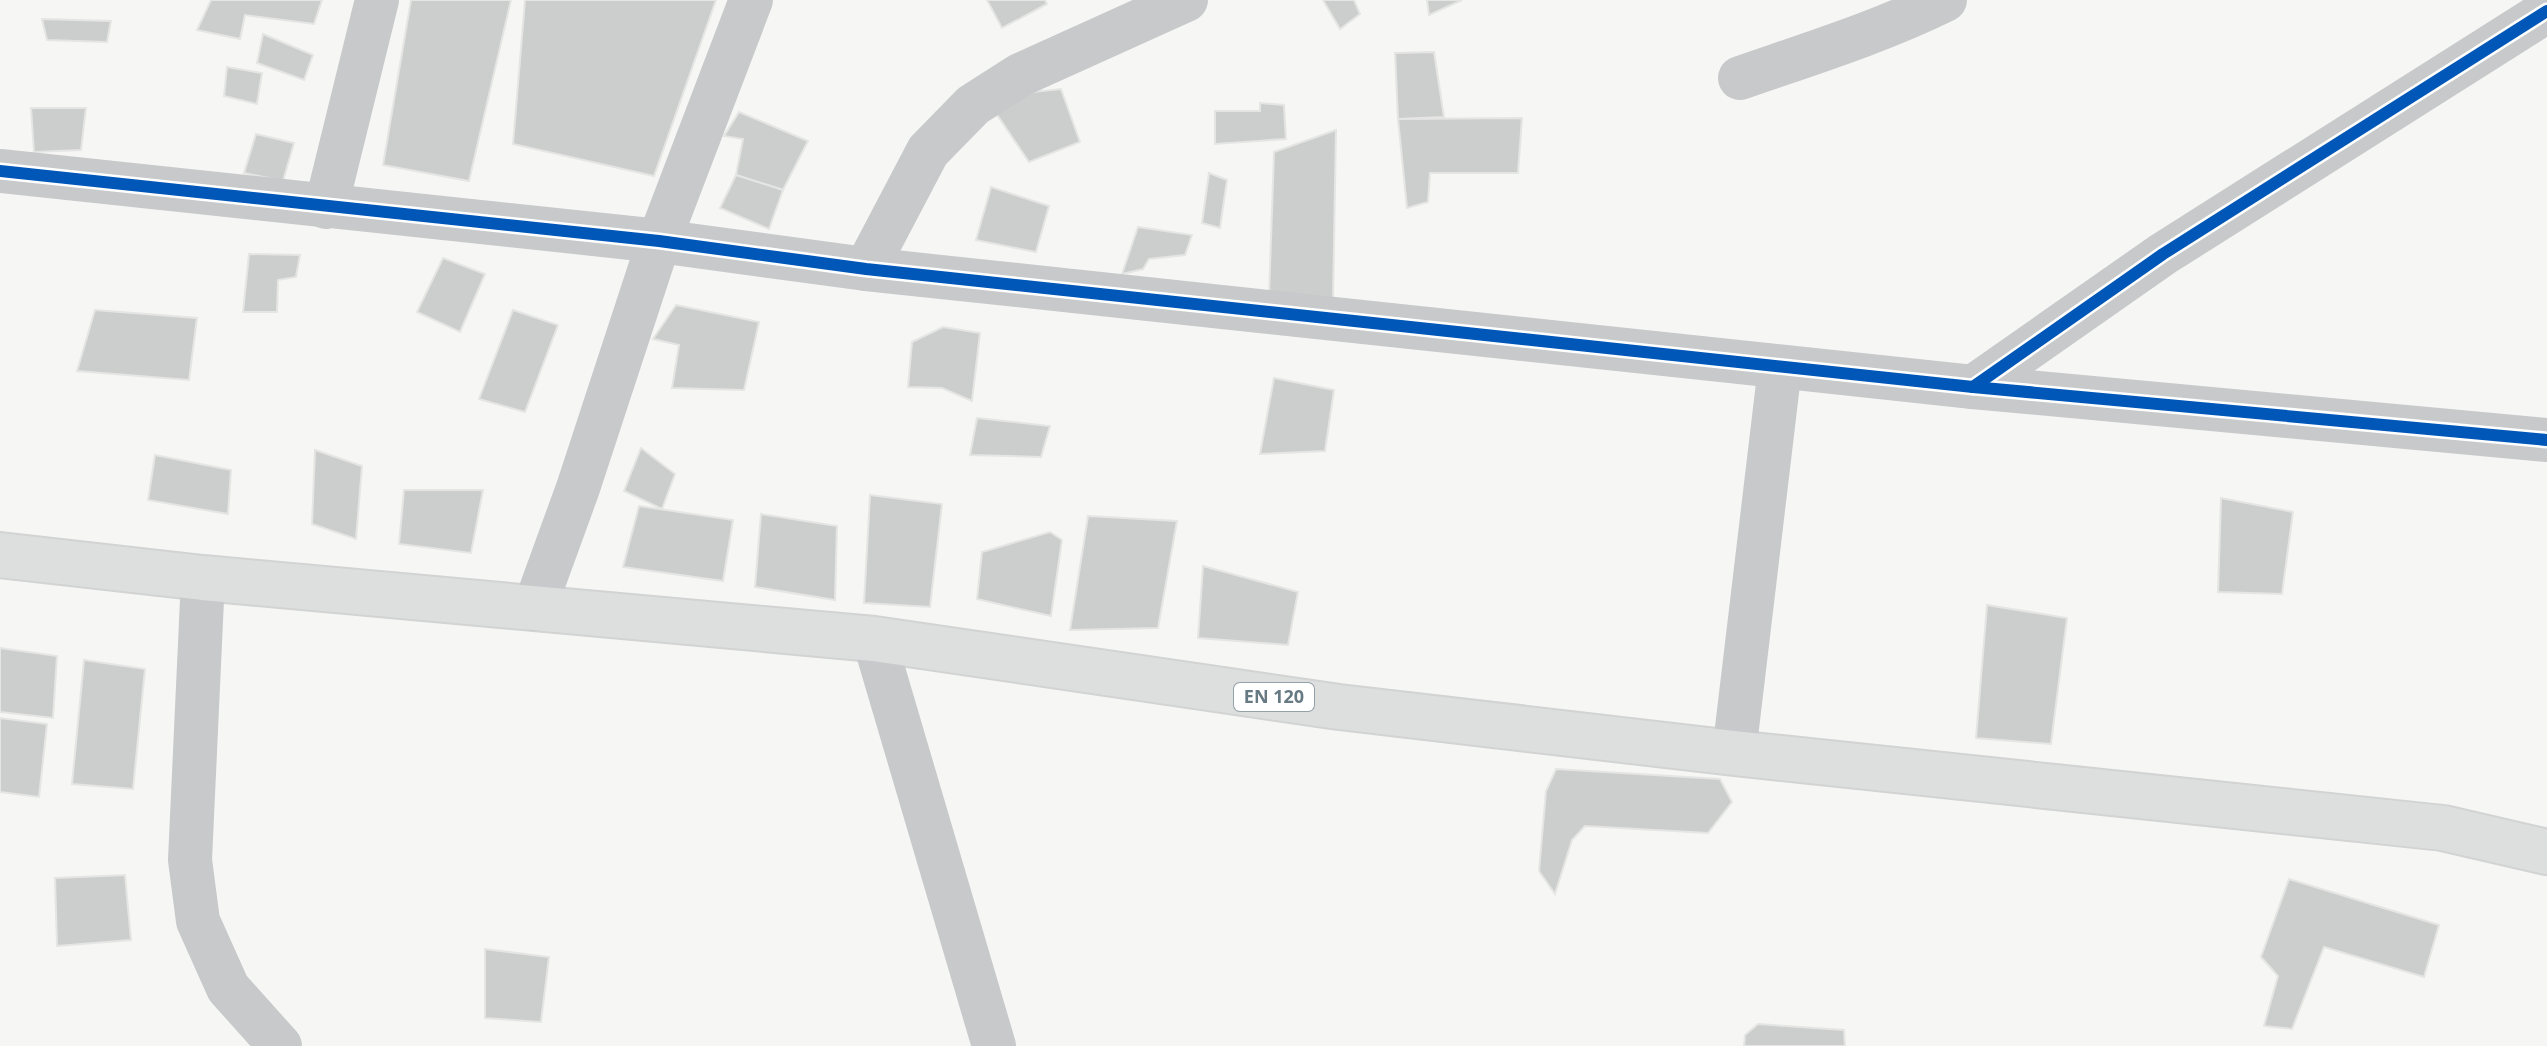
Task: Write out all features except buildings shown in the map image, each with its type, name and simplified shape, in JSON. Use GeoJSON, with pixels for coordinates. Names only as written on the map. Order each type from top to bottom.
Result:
{"type":"FeatureCollection","features":[{"type":"Feature","properties":{"kind":"main road","name":"EN 120"},"geometry":{"type":"LineString","coordinates":[[0,555],[203,578],[874,639],[1339,707],[1734,753],[2443,828],[2547,852]]}},
{"type":"Feature","properties":{"kind":"street"},"geometry":{"type":"LineString","coordinates":[[326,207],[377,0]]}},
{"type":"Feature","properties":{"kind":"street"},"geometry":{"type":"LineString","coordinates":[[534,609],[578,488],[659,241],[751,0]]}},
{"type":"Feature","properties":{"kind":"street"},"geometry":{"type":"LineString","coordinates":[[866,269],[928,151],[973,105],[1020,75],[1186,0]]}},
{"type":"Feature","properties":{"kind":"street"},"geometry":{"type":"LineString","coordinates":[[1740,78],[1873,31],[1945,0]]}},
{"type":"Feature","properties":{"kind":"street"},"geometry":{"type":"LineString","coordinates":[[1973,387],[2163,254],[2531,13]]}},
{"type":"Feature","properties":{"kind":"street"},"geometry":{"type":"LineString","coordinates":[[0,171],[659,241],[866,269],[1780,367],[2547,440]]}},
{"type":"Feature","properties":{"kind":"street"},"geometry":{"type":"LineString","coordinates":[[1734,753],[1780,367]]}},
{"type":"Feature","properties":{"kind":"street"},"geometry":{"type":"LineString","coordinates":[[203,578],[190,860],[198,921],[228,988],[280,1046]]}},
{"type":"Feature","properties":{"kind":"street"},"geometry":{"type":"LineString","coordinates":[[874,639],[994,1046]]}},
{"type":"Feature","properties":{"kind":"cycle path"},"geometry":{"type":"LineString","coordinates":[[1973,387],[2163,254],[2547,11]]}},
{"type":"Feature","properties":{"kind":"cycle path"},"geometry":{"type":"LineString","coordinates":[[0,171],[659,241],[866,269],[1973,387],[2547,440]]}}]}
